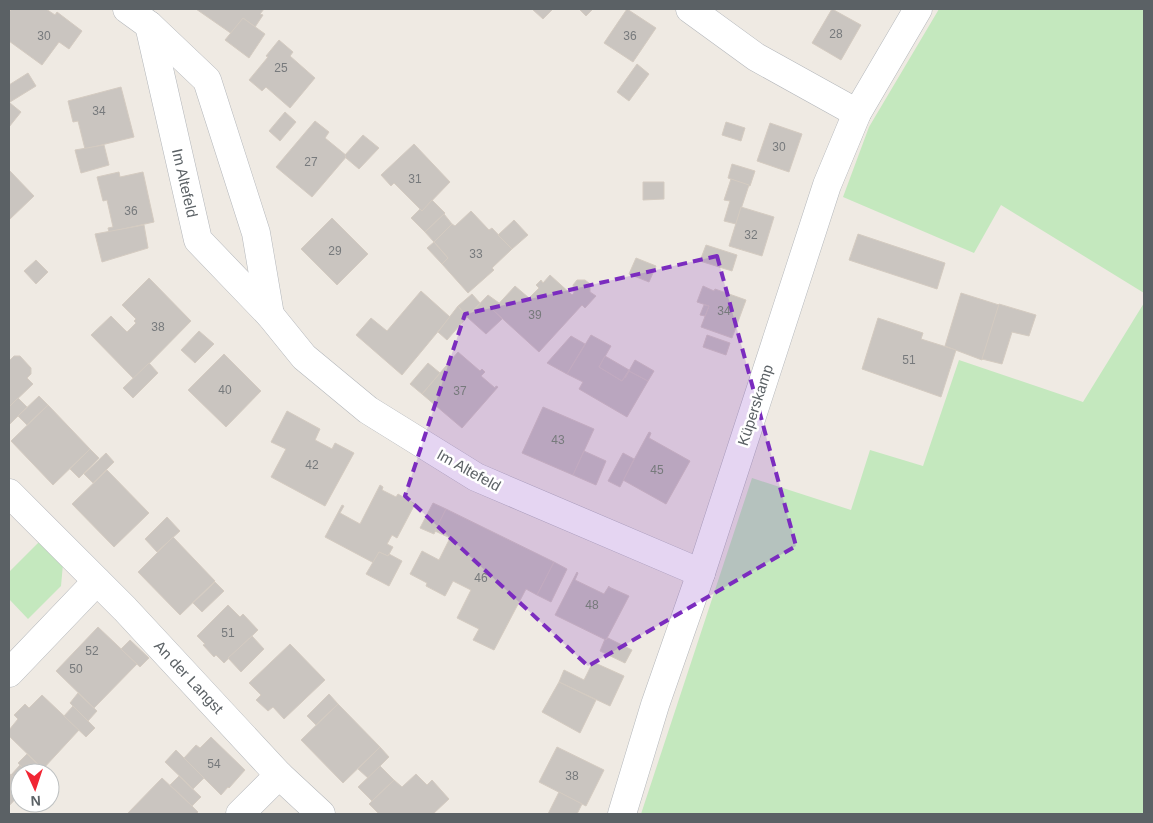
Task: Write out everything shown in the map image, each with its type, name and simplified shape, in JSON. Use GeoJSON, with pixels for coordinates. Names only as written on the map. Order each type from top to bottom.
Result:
{"type":"FeatureCollection","features":[{"type":"Feature","properties":{"kind":"street","name":"Im Altefeld"},"geometry":{"type":"LineString","coordinates":[[127,9],[149,25],[207,80],[256,234],[270,315]]}},
{"type":"Feature","properties":{"kind":"street"},"geometry":{"type":"LineString","coordinates":[[690,9],[756,57],[857,113]]}},
{"type":"Feature","properties":{"kind":"street","name":"Küperskamp"},"geometry":{"type":"LineString","coordinates":[[622,814],[655,706],[701,573],[827,185],[857,113],[918,9]]}},
{"type":"Feature","properties":{"kind":"street","name":"Im Altefeld"},"geometry":{"type":"LineString","coordinates":[[149,25],[198,240],[270,315],[304,357],[368,410],[476,477],[701,573]]}},
{"type":"Feature","properties":{"kind":"street","name":"An der Langst"},"geometry":{"type":"LineString","coordinates":[[9,495],[125,609],[279,775],[320,814]]}},
{"type":"Feature","properties":{"kind":"street"},"geometry":{"type":"LineString","coordinates":[[9,673],[97,581]]}},
{"type":"Feature","properties":{"kind":"street"},"geometry":{"type":"LineString","coordinates":[[240,814],[279,775]]}},
{"type":"Feature","properties":{"kind":"highlighted area"},"geometry":{"type":"Polygon","coordinates":[[[717,256],[796,546],[588,666],[405,496],[465,314],[717,256]]]}},
{"type":"Feature","properties":{"kind":"green space"},"geometry":{"type":"Polygon","coordinates":[[[939,9],[1144,9],[1144,293],[1001,205],[974,253],[843,197],[869,127],[939,9]]]}},
{"type":"Feature","properties":{"kind":"green space"},"geometry":{"type":"Polygon","coordinates":[[[1144,303],[1144,814],[641,814],[752,478],[851,510],[870,450],[923,466],[959,360],[1083,402],[1144,303]]]}},
{"type":"Feature","properties":{"kind":"green space"},"geometry":{"type":"Polygon","coordinates":[[[40,541],[63,564],[61,586],[28,619],[9,599],[9,572],[40,541]]]}},
{"type":"Feature","properties":{"kind":"building"},"geometry":{"type":"Polygon","coordinates":[[[12,9],[46,9],[55,15],[57,12],[82,31],[69,49],[59,42],[42,65],[9,41],[9,12],[12,9]]]}},
{"type":"Feature","properties":{"kind":"building"},"geometry":{"type":"Polygon","coordinates":[[[196,9],[264,9],[260,14],[263,15],[255,27],[243,18],[232,34],[196,9]]]}},
{"type":"Feature","properties":{"kind":"building"},"geometry":{"type":"Polygon","coordinates":[[[532,9],[553,9],[543,19],[532,9]]]}},
{"type":"Feature","properties":{"kind":"building"},"geometry":{"type":"Polygon","coordinates":[[[579,9],[593,9],[586,16],[579,9]]]}},
{"type":"Feature","properties":{"kind":"building"},"geometry":{"type":"Polygon","coordinates":[[[627,9],[656,28],[633,62],[604,43],[627,9]]]}},
{"type":"Feature","properties":{"kind":"building"},"geometry":{"type":"Polygon","coordinates":[[[832,9],[861,25],[841,60],[812,43],[832,9]]]}},
{"type":"Feature","properties":{"kind":"building"},"geometry":{"type":"Polygon","coordinates":[[[243,18],[265,34],[249,58],[225,40],[243,18]]]}},
{"type":"Feature","properties":{"kind":"building"},"geometry":{"type":"Polygon","coordinates":[[[279,40],[293,52],[290,56],[315,78],[290,108],[266,87],[262,91],[249,80],[279,40]]]}},
{"type":"Feature","properties":{"kind":"building"},"geometry":{"type":"Polygon","coordinates":[[[637,64],[649,74],[629,101],[617,92],[637,64]]]}},
{"type":"Feature","properties":{"kind":"building"},"geometry":{"type":"Polygon","coordinates":[[[28,73],[36,86],[10,102],[9,85],[28,73]]]}},
{"type":"Feature","properties":{"kind":"building"},"geometry":{"type":"Polygon","coordinates":[[[121,87],[134,137],[85,149],[78,121],[73,122],[68,101],[121,87]]]}},
{"type":"Feature","properties":{"kind":"building"},"geometry":{"type":"Polygon","coordinates":[[[9,104],[21,112],[9,127],[9,104]]]}},
{"type":"Feature","properties":{"kind":"building"},"geometry":{"type":"Polygon","coordinates":[[[285,112],[296,122],[280,141],[269,131],[285,112]]]}},
{"type":"Feature","properties":{"kind":"building"},"geometry":{"type":"Polygon","coordinates":[[[315,121],[329,132],[325,138],[347,156],[312,197],[276,167],[315,121]]]}},
{"type":"Feature","properties":{"kind":"building"},"geometry":{"type":"Polygon","coordinates":[[[726,122],[745,128],[741,141],[722,135],[726,122]]]}},
{"type":"Feature","properties":{"kind":"building"},"geometry":{"type":"Polygon","coordinates":[[[770,123],[802,134],[789,172],[757,161],[770,123]]]}},
{"type":"Feature","properties":{"kind":"building"},"geometry":{"type":"Polygon","coordinates":[[[363,135],[379,148],[359,169],[345,155],[363,135]]]}},
{"type":"Feature","properties":{"kind":"building"},"geometry":{"type":"Polygon","coordinates":[[[414,144],[450,182],[422,211],[394,183],[391,186],[381,175],[414,144]]]}},
{"type":"Feature","properties":{"kind":"building"},"geometry":{"type":"Polygon","coordinates":[[[104,145],[109,165],[81,173],[75,150],[104,145]]]}},
{"type":"Feature","properties":{"kind":"building"},"geometry":{"type":"Polygon","coordinates":[[[732,164],[755,171],[750,186],[728,178],[732,164]]]}},
{"type":"Feature","properties":{"kind":"building"},"geometry":{"type":"Polygon","coordinates":[[[9,170],[34,196],[9,220],[9,170]]]}},
{"type":"Feature","properties":{"kind":"building"},"geometry":{"type":"Polygon","coordinates":[[[119,172],[120,177],[143,172],[154,222],[109,232],[108,228],[113,227],[107,200],[103,201],[97,177],[119,172]]]}},
{"type":"Feature","properties":{"kind":"building"},"geometry":{"type":"Polygon","coordinates":[[[731,179],[749,185],[736,224],[724,221],[730,201],[724,200],[731,179]]]}},
{"type":"Feature","properties":{"kind":"building"},"geometry":{"type":"Polygon","coordinates":[[[643,182],[664,182],[664,199],[643,200],[643,182]]]}},
{"type":"Feature","properties":{"kind":"building"},"geometry":{"type":"Polygon","coordinates":[[[432,200],[445,213],[425,232],[411,218],[420,209],[422,211],[432,200]]]}},
{"type":"Feature","properties":{"kind":"building"},"geometry":{"type":"Polygon","coordinates":[[[741,207],[774,217],[762,256],[729,246],[741,207]]]}},
{"type":"Feature","properties":{"kind":"building"},"geometry":{"type":"Polygon","coordinates":[[[471,211],[489,230],[492,228],[512,249],[492,268],[494,270],[468,293],[442,264],[448,258],[434,242],[452,224],[455,226],[471,211]]]}},
{"type":"Feature","properties":{"kind":"building"},"geometry":{"type":"Polygon","coordinates":[[[444,214],[452,224],[434,242],[425,232],[444,214]]]}},
{"type":"Feature","properties":{"kind":"building"},"geometry":{"type":"Polygon","coordinates":[[[332,218],[368,254],[337,285],[301,249],[332,218]]]}},
{"type":"Feature","properties":{"kind":"building"},"geometry":{"type":"Polygon","coordinates":[[[514,220],[528,235],[512,249],[498,235],[514,220]]]}},
{"type":"Feature","properties":{"kind":"building"},"geometry":{"type":"Polygon","coordinates":[[[144,225],[148,248],[102,262],[95,234],[144,225]]]}},
{"type":"Feature","properties":{"kind":"building"},"geometry":{"type":"Polygon","coordinates":[[[858,234],[945,263],[937,289],[849,260],[858,234]]]}},
{"type":"Feature","properties":{"kind":"building"},"geometry":{"type":"Polygon","coordinates":[[[434,242],[448,258],[442,264],[427,248],[434,242]]]}},
{"type":"Feature","properties":{"kind":"building"},"geometry":{"type":"Polygon","coordinates":[[[706,245],[737,255],[732,271],[700,261],[706,245]]]}},
{"type":"Feature","properties":{"kind":"building"},"geometry":{"type":"Polygon","coordinates":[[[636,258],[656,266],[649,282],[629,274],[636,258]]]}},
{"type":"Feature","properties":{"kind":"building"},"geometry":{"type":"Polygon","coordinates":[[[36,260],[48,272],[36,284],[24,271],[36,260]]]}},
{"type":"Feature","properties":{"kind":"building"},"geometry":{"type":"Polygon","coordinates":[[[550,275],[572,295],[574,293],[573,285],[577,280],[585,280],[590,284],[590,292],[596,296],[585,308],[582,305],[539,352],[493,310],[515,286],[529,298],[539,288],[536,285],[541,280],[543,283],[550,275]]]}},
{"type":"Feature","properties":{"kind":"building"},"geometry":{"type":"Polygon","coordinates":[[[149,278],[191,321],[134,379],[91,335],[111,316],[127,332],[136,323],[134,321],[136,319],[122,305],[149,278]]]}},
{"type":"Feature","properties":{"kind":"building"},"geometry":{"type":"Polygon","coordinates":[[[703,286],[746,300],[732,338],[701,327],[709,306],[697,302],[703,286]]]}},
{"type":"Feature","properties":{"kind":"building"},"geometry":{"type":"Polygon","coordinates":[[[421,291],[450,317],[402,375],[356,335],[371,318],[387,331],[421,291]]]}},
{"type":"Feature","properties":{"kind":"building"},"geometry":{"type":"Polygon","coordinates":[[[961,293],[999,305],[982,360],[945,346],[961,293]]]}},
{"type":"Feature","properties":{"kind":"building"},"geometry":{"type":"Polygon","coordinates":[[[472,294],[480,303],[467,317],[458,306],[472,294]]]}},
{"type":"Feature","properties":{"kind":"building"},"geometry":{"type":"Polygon","coordinates":[[[488,295],[499,303],[493,310],[502,319],[486,334],[467,317],[488,295]]]}},
{"type":"Feature","properties":{"kind":"building"},"geometry":{"type":"Polygon","coordinates":[[[999,304],[1036,315],[1029,336],[1012,332],[1002,364],[982,359],[999,304]]]}},
{"type":"Feature","properties":{"kind":"building"},"geometry":{"type":"Polygon","coordinates":[[[704,305],[709,306],[705,316],[700,315],[704,305]]]}},
{"type":"Feature","properties":{"kind":"building"},"geometry":{"type":"Polygon","coordinates":[[[458,306],[467,317],[447,340],[438,332],[458,306]]]}},
{"type":"Feature","properties":{"kind":"building"},"geometry":{"type":"Polygon","coordinates":[[[878,318],[923,333],[921,339],[956,350],[941,397],[862,369],[878,318]]]}},
{"type":"Feature","properties":{"kind":"building"},"geometry":{"type":"Polygon","coordinates":[[[199,331],[214,344],[195,363],[181,350],[199,331]]]}},
{"type":"Feature","properties":{"kind":"building"},"geometry":{"type":"Polygon","coordinates":[[[591,335],[611,346],[599,367],[622,381],[629,371],[648,381],[627,417],[579,389],[583,382],[567,374],[591,335]]]}},
{"type":"Feature","properties":{"kind":"building"},"geometry":{"type":"Polygon","coordinates":[[[707,335],[730,343],[726,355],[703,347],[707,335]]]}},
{"type":"Feature","properties":{"kind":"building"},"geometry":{"type":"Polygon","coordinates":[[[571,336],[585,344],[567,374],[547,363],[571,336]]]}},
{"type":"Feature","properties":{"kind":"building"},"geometry":{"type":"Polygon","coordinates":[[[458,352],[480,371],[482,369],[485,372],[481,376],[495,388],[496,386],[498,387],[462,428],[422,394],[458,352]]]}},
{"type":"Feature","properties":{"kind":"building"},"geometry":{"type":"Polygon","coordinates":[[[224,354],[261,391],[226,427],[188,390],[224,354]]]}},
{"type":"Feature","properties":{"kind":"building"},"geometry":{"type":"Polygon","coordinates":[[[14,356],[20,356],[31,368],[31,374],[27,378],[33,384],[9,407],[9,359],[14,356]]]}},
{"type":"Feature","properties":{"kind":"building"},"geometry":{"type":"Polygon","coordinates":[[[605,356],[629,370],[622,381],[599,367],[605,356]]]}},
{"type":"Feature","properties":{"kind":"building"},"geometry":{"type":"Polygon","coordinates":[[[635,360],[654,371],[648,381],[629,371],[625,378],[635,360]]]}},
{"type":"Feature","properties":{"kind":"building"},"geometry":{"type":"Polygon","coordinates":[[[149,363],[158,373],[133,398],[123,388],[149,363]]]}},
{"type":"Feature","properties":{"kind":"building"},"geometry":{"type":"Polygon","coordinates":[[[428,363],[440,373],[422,394],[410,384],[428,363]]]}},
{"type":"Feature","properties":{"kind":"building"},"geometry":{"type":"Polygon","coordinates":[[[39,396],[48,405],[27,425],[18,416],[39,396]]]}},
{"type":"Feature","properties":{"kind":"building"},"geometry":{"type":"Polygon","coordinates":[[[18,398],[27,407],[9,425],[9,407],[18,398]]]}},
{"type":"Feature","properties":{"kind":"building"},"geometry":{"type":"Polygon","coordinates":[[[48,405],[90,449],[53,485],[11,441],[48,405]]]}},
{"type":"Feature","properties":{"kind":"building"},"geometry":{"type":"Polygon","coordinates":[[[543,407],[594,429],[573,475],[522,453],[543,407]]]}},
{"type":"Feature","properties":{"kind":"building"},"geometry":{"type":"Polygon","coordinates":[[[287,411],[320,429],[315,440],[332,449],[335,443],[354,453],[325,506],[271,477],[286,449],[271,442],[287,411]]]}},
{"type":"Feature","properties":{"kind":"building"},"geometry":{"type":"Polygon","coordinates":[[[649,432],[651,433],[649,438],[690,461],[666,504],[623,480],[649,432]]]}},
{"type":"Feature","properties":{"kind":"building"},"geometry":{"type":"Polygon","coordinates":[[[90,449],[99,458],[79,478],[70,469],[90,449]]]}},
{"type":"Feature","properties":{"kind":"building"},"geometry":{"type":"Polygon","coordinates":[[[584,451],[606,461],[596,485],[573,475],[584,451]]]}},
{"type":"Feature","properties":{"kind":"building"},"geometry":{"type":"Polygon","coordinates":[[[106,453],[114,462],[93,483],[84,474],[106,453]]]}},
{"type":"Feature","properties":{"kind":"building"},"geometry":{"type":"Polygon","coordinates":[[[623,453],[634,459],[620,487],[608,481],[623,453]]]}},
{"type":"Feature","properties":{"kind":"building"},"geometry":{"type":"Polygon","coordinates":[[[107,470],[149,513],[114,547],[72,504],[107,470]]]}},
{"type":"Feature","properties":{"kind":"building"},"geometry":{"type":"Polygon","coordinates":[[[380,485],[383,487],[382,490],[396,497],[398,494],[415,504],[397,538],[392,535],[387,544],[393,547],[388,556],[379,552],[374,563],[325,537],[342,505],[344,506],[340,513],[360,524],[380,485]]]}},
{"type":"Feature","properties":{"kind":"building"},"geometry":{"type":"Polygon","coordinates":[[[433,503],[446,509],[434,534],[420,528],[433,503]]]}},
{"type":"Feature","properties":{"kind":"building"},"geometry":{"type":"Polygon","coordinates":[[[446,509],[554,562],[537,595],[526,589],[494,650],[473,640],[479,629],[457,618],[471,590],[453,581],[445,596],[426,586],[427,583],[410,574],[422,551],[439,560],[450,538],[435,531],[446,509]]]}},
{"type":"Feature","properties":{"kind":"building"},"geometry":{"type":"Polygon","coordinates":[[[167,517],[180,531],[157,552],[145,539],[167,517]]]}},
{"type":"Feature","properties":{"kind":"building"},"geometry":{"type":"Polygon","coordinates":[[[173,537],[215,581],[180,615],[138,572],[173,537]]]}},
{"type":"Feature","properties":{"kind":"building"},"geometry":{"type":"Polygon","coordinates":[[[379,552],[388,556],[389,554],[402,561],[389,586],[366,574],[379,552]]]}},
{"type":"Feature","properties":{"kind":"building"},"geometry":{"type":"Polygon","coordinates":[[[554,562],[567,569],[551,602],[537,595],[554,562]]]}},
{"type":"Feature","properties":{"kind":"building"},"geometry":{"type":"Polygon","coordinates":[[[577,572],[575,580],[604,594],[609,586],[629,596],[606,640],[555,615],[577,572]]]}},
{"type":"Feature","properties":{"kind":"building"},"geometry":{"type":"Polygon","coordinates":[[[215,582],[224,591],[202,612],[193,603],[215,582]]]}},
{"type":"Feature","properties":{"kind":"building"},"geometry":{"type":"Polygon","coordinates":[[[228,605],[240,617],[243,614],[258,630],[224,663],[216,655],[214,657],[197,636],[228,605]]]}},
{"type":"Feature","properties":{"kind":"building"},"geometry":{"type":"Polygon","coordinates":[[[98,627],[137,664],[94,708],[56,671],[98,627]]]}},
{"type":"Feature","properties":{"kind":"building"},"geometry":{"type":"Polygon","coordinates":[[[252,636],[264,649],[241,672],[228,658],[252,636]]]}},
{"type":"Feature","properties":{"kind":"building"},"geometry":{"type":"Polygon","coordinates":[[[608,638],[632,650],[625,663],[600,651],[605,639],[608,638]]]}},
{"type":"Feature","properties":{"kind":"building"},"geometry":{"type":"Polygon","coordinates":[[[130,640],[149,658],[140,667],[121,649],[130,640]]]}},
{"type":"Feature","properties":{"kind":"building"},"geometry":{"type":"Polygon","coordinates":[[[290,644],[325,680],[284,719],[273,707],[268,711],[256,700],[261,695],[249,683],[290,644]]]}},
{"type":"Feature","properties":{"kind":"building"},"geometry":{"type":"Polygon","coordinates":[[[593,662],[624,676],[610,706],[559,682],[564,670],[584,680],[593,662]]]}},
{"type":"Feature","properties":{"kind":"building"},"geometry":{"type":"Polygon","coordinates":[[[559,682],[596,700],[580,733],[542,712],[559,682]]]}},
{"type":"Feature","properties":{"kind":"building"},"geometry":{"type":"Polygon","coordinates":[[[78,693],[97,711],[88,721],[70,703],[78,693]]]}},
{"type":"Feature","properties":{"kind":"building"},"geometry":{"type":"Polygon","coordinates":[[[329,694],[338,704],[316,725],[307,716],[329,694]]]}},
{"type":"Feature","properties":{"kind":"building"},"geometry":{"type":"Polygon","coordinates":[[[42,695],[79,730],[49,763],[37,763],[9,736],[9,730],[18,719],[14,715],[25,704],[29,708],[42,695]]]}},
{"type":"Feature","properties":{"kind":"building"},"geometry":{"type":"Polygon","coordinates":[[[338,704],[380,747],[343,783],[301,740],[338,704]]]}},
{"type":"Feature","properties":{"kind":"building"},"geometry":{"type":"Polygon","coordinates":[[[73,706],[95,728],[86,737],[64,716],[73,706]]]}},
{"type":"Feature","properties":{"kind":"building"},"geometry":{"type":"Polygon","coordinates":[[[211,737],[245,770],[221,795],[184,758],[196,745],[200,748],[211,737]]]}},
{"type":"Feature","properties":{"kind":"building"},"geometry":{"type":"Polygon","coordinates":[[[380,747],[389,757],[368,778],[358,769],[380,747]]]}},
{"type":"Feature","properties":{"kind":"building"},"geometry":{"type":"Polygon","coordinates":[[[557,747],[604,770],[586,806],[539,782],[557,747]]]}},
{"type":"Feature","properties":{"kind":"building"},"geometry":{"type":"Polygon","coordinates":[[[176,750],[204,778],[193,789],[165,762],[176,750]]]}},
{"type":"Feature","properties":{"kind":"building"},"geometry":{"type":"Polygon","coordinates":[[[27,754],[36,763],[18,763],[27,754]]]}},
{"type":"Feature","properties":{"kind":"building"},"geometry":{"type":"Polygon","coordinates":[[[380,766],[394,780],[372,801],[358,787],[380,766]]]}},
{"type":"Feature","properties":{"kind":"building"},"geometry":{"type":"Polygon","coordinates":[[[9,773],[10,805],[9,806],[9,773]]]}},
{"type":"Feature","properties":{"kind":"building"},"geometry":{"type":"Polygon","coordinates":[[[416,774],[427,785],[432,780],[449,799],[433,814],[379,814],[369,804],[394,780],[402,787],[416,774]]]}},
{"type":"Feature","properties":{"kind":"building"},"geometry":{"type":"Polygon","coordinates":[[[179,776],[201,797],[192,806],[170,785],[179,776]]]}},
{"type":"Feature","properties":{"kind":"building"},"geometry":{"type":"Polygon","coordinates":[[[162,778],[198,812],[196,814],[127,814],[162,778]]]}},
{"type":"Feature","properties":{"kind":"building"},"geometry":{"type":"Polygon","coordinates":[[[559,792],[582,804],[577,814],[548,814],[559,792]]]}}]}
